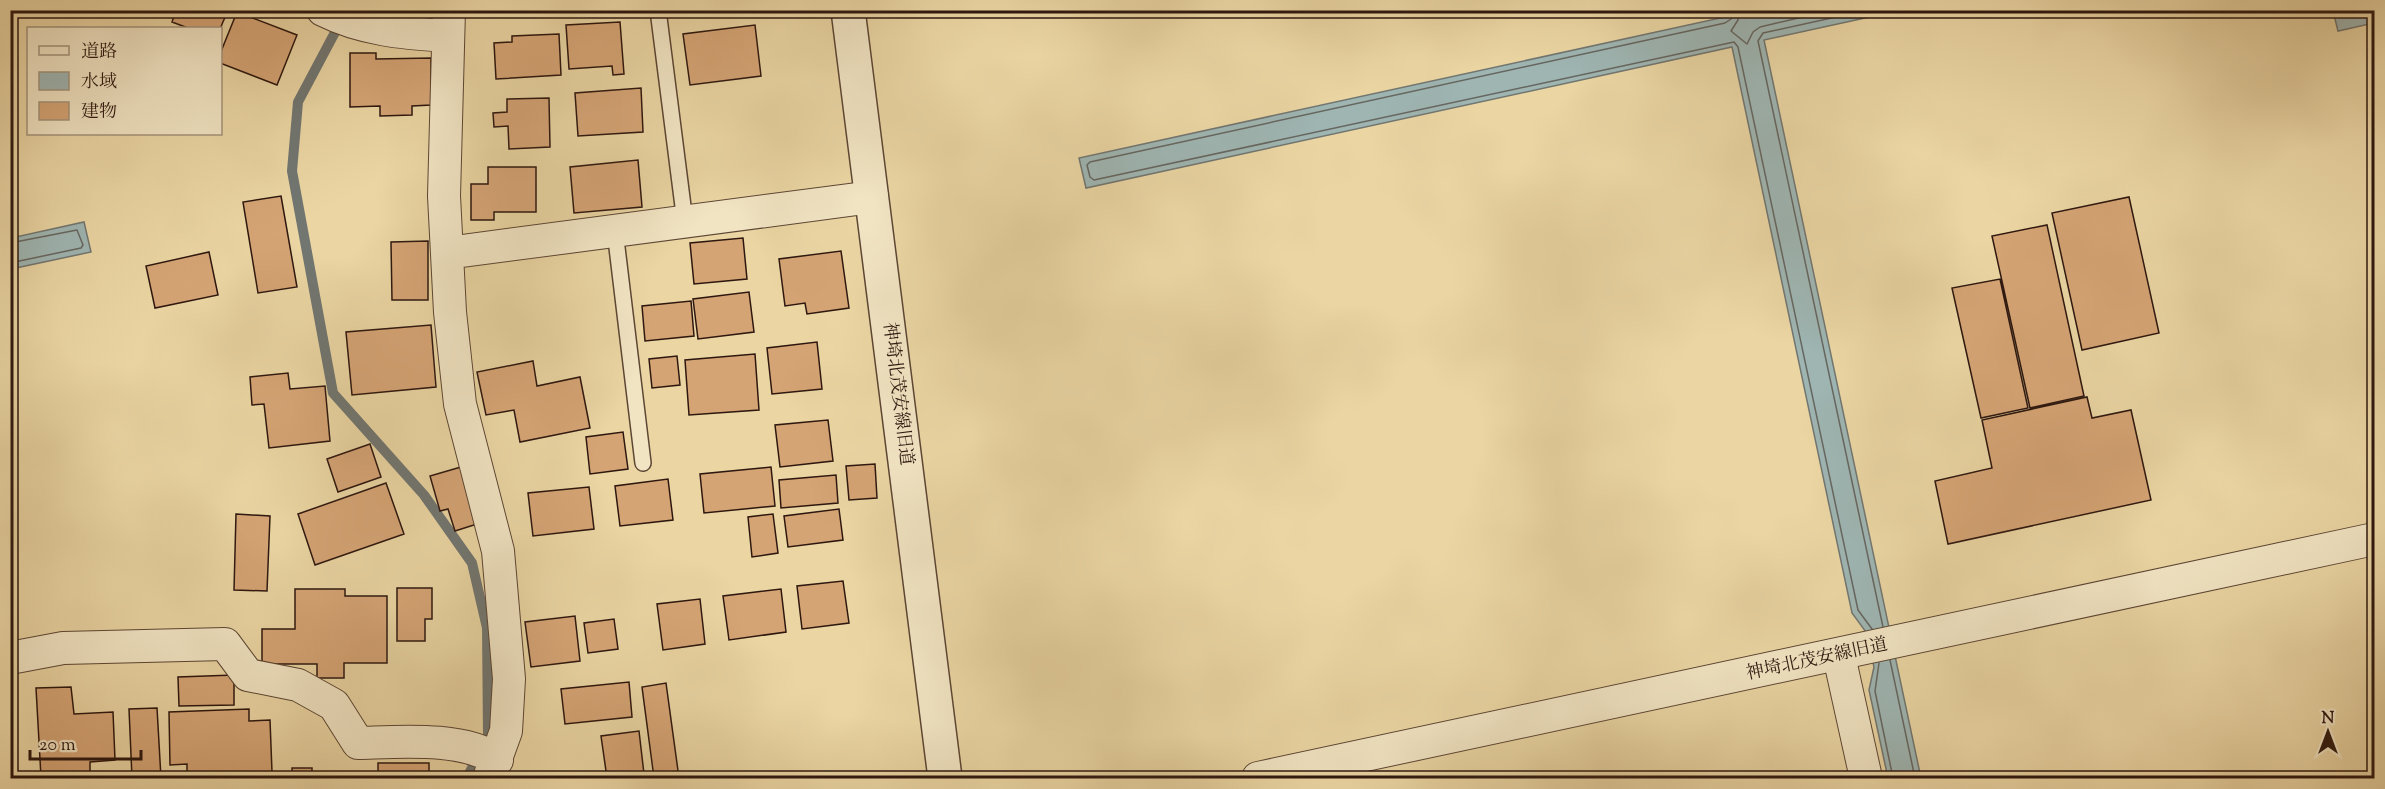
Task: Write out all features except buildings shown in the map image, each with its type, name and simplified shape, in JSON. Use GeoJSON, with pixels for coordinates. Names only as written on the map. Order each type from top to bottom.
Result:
{"type":"FeatureCollection","features":[{"type":"Feature","properties":{"kind":"street","name":"神埼北茂安線旧道"},"geometry":{"type":"LineString","coordinates":[[848,10],[945,778]]}},
{"type":"Feature","properties":{"kind":"street"},"geometry":{"type":"LineString","coordinates":[[10,658],[63,648],[225,645],[248,675],[298,685],[334,705],[358,743],[426,742],[486,760],[506,730],[509,679],[498,551],[460,404],[447,253],[444,196],[448,23],[385,32],[335,16]]}},
{"type":"Feature","properties":{"kind":"street"},"geometry":{"type":"LineString","coordinates":[[447,253],[872,197]]}},
{"type":"Feature","properties":{"kind":"street","name":"神埼北茂安線旧道"},"geometry":{"type":"LineString","coordinates":[[1258,778],[1866,650],[2374,539]]}},
{"type":"Feature","properties":{"kind":"street"},"geometry":{"type":"LineString","coordinates":[[1866,650],[1866,778]]}},
{"type":"Feature","properties":{"kind":"lane"},"geometry":{"type":"LineString","coordinates":[[658,10],[685,222]]}},
{"type":"Feature","properties":{"kind":"lane"},"geometry":{"type":"LineString","coordinates":[[615,231],[643,463]]}},
{"type":"Feature","properties":{"kind":"water"},"geometry":{"type":"Polygon","coordinates":[[[1724,11],[1897,11],[1764,40],[1921,778],[1888,778],[1869,690],[1874,667],[1866,632],[1852,613],[1732,47],[1086,188],[1079,158],[1725,17],[1724,11]]]}},
{"type":"Feature","properties":{"kind":"water"},"geometry":{"type":"Polygon","coordinates":[[[2333,11],[2374,11],[2374,23],[2338,31],[2333,11]]]}},
{"type":"Feature","properties":{"kind":"water"},"geometry":{"type":"Polygon","coordinates":[[[84,222],[91,252],[11,269],[11,238],[84,222]]]}},
{"type":"Feature","properties":{"kind":"waterway"},"geometry":{"type":"LineString","coordinates":[[341,21],[298,102],[292,171],[333,393],[424,495],[472,563],[487,628],[488,735],[467,778]]}}]}
